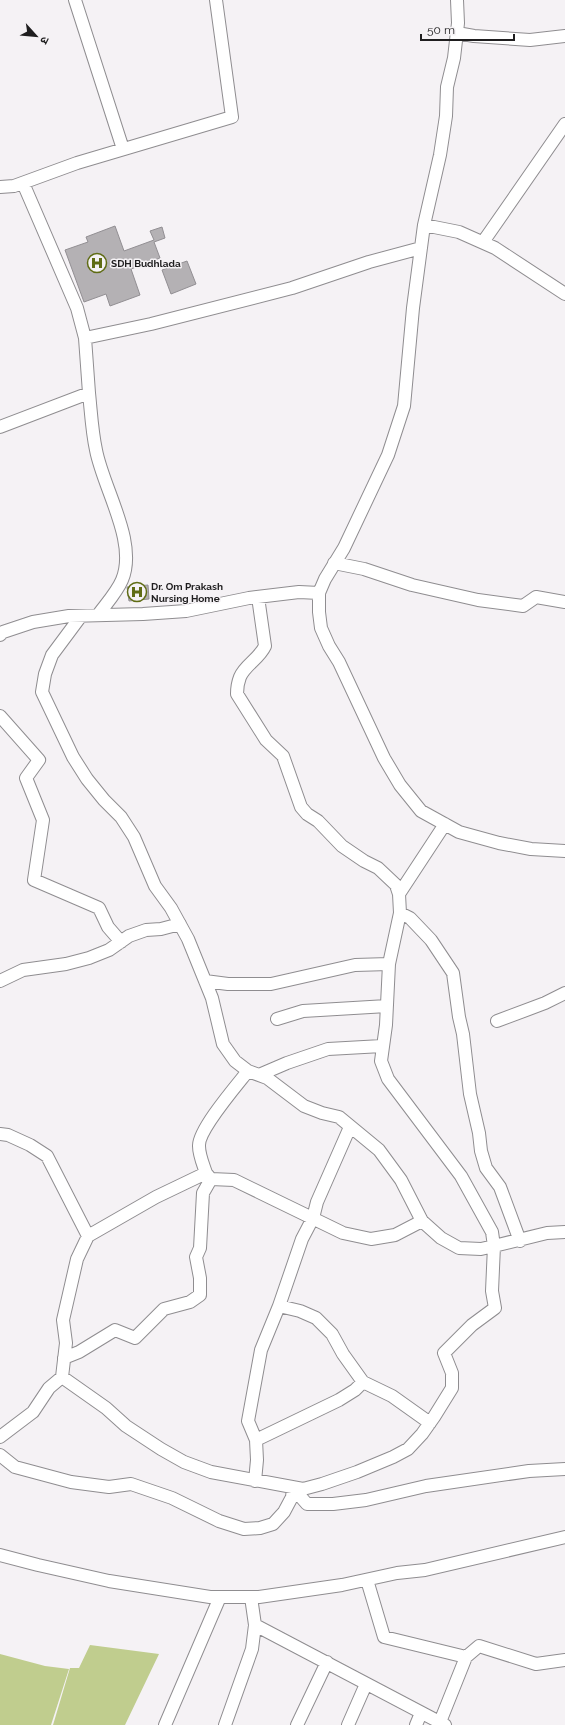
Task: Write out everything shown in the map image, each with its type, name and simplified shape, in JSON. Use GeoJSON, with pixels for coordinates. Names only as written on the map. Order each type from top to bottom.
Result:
{"type":"FeatureCollection","features":[{"type":"Feature","properties":{"kind":"street"},"geometry":{"type":"LineString","coordinates":[[75,0],[123,149]]}},
{"type":"Feature","properties":{"kind":"street"},"geometry":{"type":"LineString","coordinates":[[0,187],[14,186],[77,163],[232,117],[216,0]]}},
{"type":"Feature","properties":{"kind":"street"},"geometry":{"type":"LineString","coordinates":[[457,0],[458,23],[454,58],[447,88],[446,116],[440,155],[424,225],[413,308],[404,406],[388,456],[344,548],[325,579],[319,593],[321,628],[329,646],[339,662],[384,758],[400,785],[420,811],[459,832],[499,843],[531,849],[565,851]]}},
{"type":"Feature","properties":{"kind":"street"},"geometry":{"type":"LineString","coordinates":[[457,33],[474,36],[530,40],[565,36]]}},
{"type":"Feature","properties":{"kind":"street"},"geometry":{"type":"LineString","coordinates":[[483,242],[565,124]]}},
{"type":"Feature","properties":{"kind":"street"},"geometry":{"type":"LineString","coordinates":[[23,183],[77,308],[85,338],[89,393],[96,451],[111,500],[122,526],[125,548],[125,565],[122,579],[98,615]]}},
{"type":"Feature","properties":{"kind":"street"},"geometry":{"type":"LineString","coordinates":[[424,225],[459,232],[483,242],[495,248],[565,294]]}},
{"type":"Feature","properties":{"kind":"street"},"geometry":{"type":"LineString","coordinates":[[85,338],[151,324],[292,288],[369,262],[421,248]]}},
{"type":"Feature","properties":{"kind":"street"},"geometry":{"type":"LineString","coordinates":[[0,428],[89,393]]}},
{"type":"Feature","properties":{"kind":"street"},"geometry":{"type":"LineString","coordinates":[[334,563],[364,570],[412,585],[478,600],[523,606],[536,597],[565,602]]}},
{"type":"Feature","properties":{"kind":"street"},"geometry":{"type":"LineString","coordinates":[[0,635],[4,632],[33,622],[81,616],[186,611],[258,597],[298,592],[319,593]]}},
{"type":"Feature","properties":{"kind":"street"},"geometry":{"type":"LineString","coordinates":[[62,1377],[106,1408],[126,1426],[184,1462],[211,1472],[303,1489],[322,1484],[393,1458],[408,1449],[446,1401],[452,1388],[452,1373],[444,1353],[472,1325],[495,1308],[492,1291],[494,1246],[492,1232],[462,1176],[388,1079],[381,1060],[386,1025],[389,964],[400,913],[396,885],[388,877],[342,846],[318,820],[307,814],[301,807],[283,756],[266,740],[236,694],[240,678],[248,666],[262,653],[265,646],[258,597]]}},
{"type":"Feature","properties":{"kind":"street"},"geometry":{"type":"LineString","coordinates":[[81,616],[52,655],[45,674],[42,692],[73,757],[87,779],[104,800],[121,817],[134,837],[155,886],[171,908],[188,939],[212,998],[223,1044],[235,1061],[253,1073],[267,1078],[304,1106],[322,1113],[339,1117],[379,1150],[392,1165],[422,1221],[441,1238],[459,1248],[481,1249],[548,1232],[565,1232]]}},
{"type":"Feature","properties":{"kind":"street"},"geometry":{"type":"LineString","coordinates":[[0,716],[39,760],[26,778],[43,820],[34,880],[99,908],[108,927],[121,942]]}},
{"type":"Feature","properties":{"kind":"street"},"geometry":{"type":"LineString","coordinates":[[398,894],[445,824]]}},
{"type":"Feature","properties":{"kind":"street"},"geometry":{"type":"LineString","coordinates":[[400,913],[410,918],[431,940],[453,973],[463,1034],[470,1094],[480,1133],[481,1151],[486,1168],[500,1187],[520,1240]]}},
{"type":"Feature","properties":{"kind":"street"},"geometry":{"type":"LineString","coordinates":[[0,981],[23,970],[66,964],[89,958],[109,950],[129,936],[146,930],[160,929],[180,924]]}},
{"type":"Feature","properties":{"kind":"street"},"geometry":{"type":"LineString","coordinates":[[205,981],[228,984],[271,984],[355,965],[389,964]]}},
{"type":"Feature","properties":{"kind":"street"},"geometry":{"type":"LineString","coordinates":[[497,1021],[545,1003],[565,993]]}},
{"type":"Feature","properties":{"kind":"street"},"geometry":{"type":"LineString","coordinates":[[277,1019],[303,1011],[387,1006]]}},
{"type":"Feature","properties":{"kind":"street"},"geometry":{"type":"LineString","coordinates":[[64,1358],[79,1352],[115,1330],[135,1338],[164,1309],[190,1302],[200,1295],[200,1278],[196,1257],[200,1248],[204,1193],[209,1176],[198,1146],[200,1136],[220,1107],[253,1073],[328,1048],[382,1046]]}},
{"type":"Feature","properties":{"kind":"street"},"geometry":{"type":"LineString","coordinates":[[255,1481],[257,1460],[256,1440],[248,1421],[261,1350],[279,1306],[302,1239],[313,1218],[317,1202],[350,1127]]}},
{"type":"Feature","properties":{"kind":"street"},"geometry":{"type":"LineString","coordinates":[[0,1134],[8,1135],[30,1145],[47,1156],[88,1236]]}},
{"type":"Feature","properties":{"kind":"street"},"geometry":{"type":"LineString","coordinates":[[0,1437],[33,1412],[49,1388],[62,1377],[66,1343],[63,1320],[77,1259],[88,1236],[149,1201],[209,1176],[234,1180],[343,1233],[371,1239],[394,1235],[422,1221]]}},
{"type":"Feature","properties":{"kind":"street"},"geometry":{"type":"LineString","coordinates":[[279,1306],[300,1311],[316,1318],[332,1334],[343,1354],[363,1382],[392,1396],[430,1423]]}},
{"type":"Feature","properties":{"kind":"street"},"geometry":{"type":"LineString","coordinates":[[256,1440],[339,1400],[356,1390],[363,1382]]}},
{"type":"Feature","properties":{"kind":"street"},"geometry":{"type":"LineString","coordinates":[[0,1455],[15,1467],[71,1482],[109,1487],[131,1484],[172,1498],[219,1521],[244,1529],[260,1528],[273,1524],[284,1512],[292,1498],[293,1488]]}},
{"type":"Feature","properties":{"kind":"street"},"geometry":{"type":"LineString","coordinates":[[284,1512],[307,1504],[333,1504],[366,1500],[426,1486],[529,1471],[565,1469]]}},
{"type":"Feature","properties":{"kind":"street"},"geometry":{"type":"LineString","coordinates":[[293,1488],[307,1504]]}},
{"type":"Feature","properties":{"kind":"street"},"geometry":{"type":"LineString","coordinates":[[0,1554],[38,1566],[109,1581],[210,1597],[251,1597],[284,1595],[397,1573],[425,1570],[565,1537]]}},
{"type":"Feature","properties":{"kind":"street"},"geometry":{"type":"LineString","coordinates":[[367,1580],[384,1637],[466,1657]]}},
{"type":"Feature","properties":{"kind":"street"},"geometry":{"type":"LineString","coordinates":[[165,1725],[220,1597]]}},
{"type":"Feature","properties":{"kind":"street"},"geometry":{"type":"LineString","coordinates":[[225,1725],[252,1649],[255,1625],[251,1597]]}},
{"type":"Feature","properties":{"kind":"street"},"geometry":{"type":"LineString","coordinates":[[255,1625],[443,1724],[466,1657],[479,1646],[536,1664],[565,1660]]}},
{"type":"Feature","properties":{"kind":"street"},"geometry":{"type":"LineString","coordinates":[[297,1725],[327,1662]]}},
{"type":"Feature","properties":{"kind":"street"},"geometry":{"type":"LineString","coordinates":[[348,1725],[366,1684]]}},
{"type":"Feature","properties":{"kind":"street"},"geometry":{"type":"LineString","coordinates":[[416,1725],[421,1713]]}},
{"type":"Feature","properties":{"kind":"green space"},"geometry":{"type":"Polygon","coordinates":[[[90,1645],[159,1654],[125,1725],[53,1725],[70,1668],[79,1668],[90,1645]]]}},
{"type":"Feature","properties":{"kind":"green space"},"geometry":{"type":"Polygon","coordinates":[[[0,1654],[45,1666],[69,1669],[51,1725],[0,1725],[0,1654]]]}},
{"type":"Feature","properties":{"kind":"building"},"geometry":{"type":"Polygon","coordinates":[[[115,226],[124,251],[154,240],[150,231],[162,227],[165,238],[154,242],[160,258],[131,269],[140,295],[110,306],[106,294],[84,302],[65,250],[88,242],[86,237],[115,226]]]}},
{"type":"Feature","properties":{"kind":"building"},"geometry":{"type":"Polygon","coordinates":[[[187,261],[196,284],[171,294],[162,270],[187,261]]]}},
{"type":"Feature","properties":{"kind":"building"},"geometry":{"type":"Polygon","coordinates":[[[148,585],[149,599],[129,601],[127,587],[148,585]]]}},
{"type":"Feature","properties":{"kind":"place","name":"SDH Budhlada"},"geometry":{"type":"Point","coordinates":[97,263]}},
{"type":"Feature","properties":{"kind":"place","name":"Dr. Om Prakash Nursing Home"},"geometry":{"type":"Point","coordinates":[137,592]}}]}
